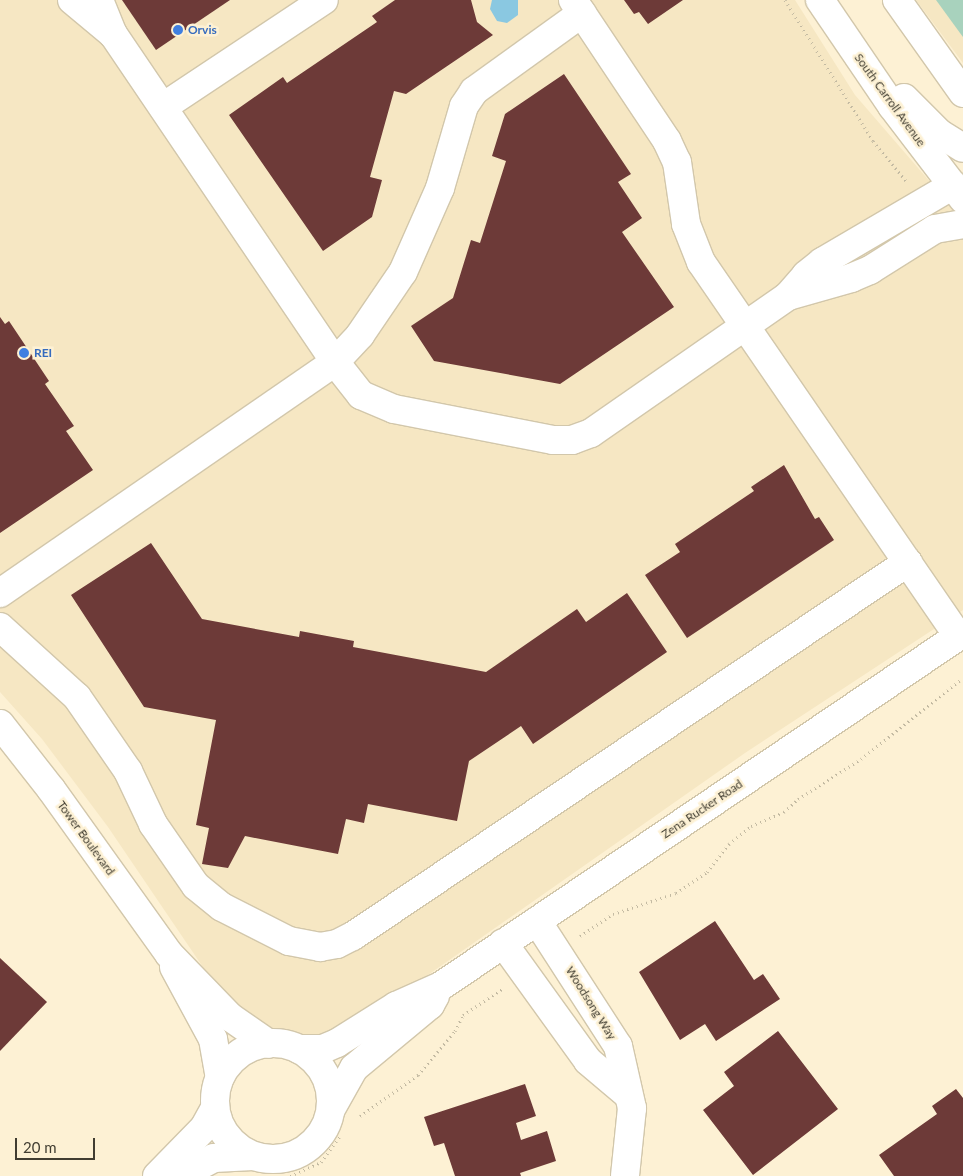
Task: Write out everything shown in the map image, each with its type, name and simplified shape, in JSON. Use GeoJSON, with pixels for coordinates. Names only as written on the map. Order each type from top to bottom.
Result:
{"type":"FeatureCollection","features":[{"type":"Feature","properties":{"kind":"street"},"geometry":{"type":"LineString","coordinates":[[72,0],[113,34]]}},
{"type":"Feature","properties":{"kind":"street"},"geometry":{"type":"LineString","coordinates":[[99,0],[113,34],[335,362],[361,395],[394,409],[553,440],[572,440],[608,422],[788,296],[806,275],[822,262],[923,202],[960,189]]}},
{"type":"Feature","properties":{"kind":"street"},"geometry":{"type":"LineString","coordinates":[[163,107],[324,0]]}},
{"type":"Feature","properties":{"kind":"street","name":"South Carroll Avenue"},"geometry":{"type":"LineString","coordinates":[[820,0],[863,63],[960,189]]}},
{"type":"Feature","properties":{"kind":"street"},"geometry":{"type":"LineString","coordinates":[[897,0],[963,93]]}},
{"type":"Feature","properties":{"kind":"street"},"geometry":{"type":"LineString","coordinates":[[0,594],[335,362],[360,335],[403,272],[440,188],[464,106],[474,91],[577,6],[667,141],[682,183],[686,224],[701,262],[908,562],[961,634]]}},
{"type":"Feature","properties":{"kind":"street"},"geometry":{"type":"LineString","coordinates":[[863,63],[939,132],[963,148]]}},
{"type":"Feature","properties":{"kind":"street"},"geometry":{"type":"LineString","coordinates":[[788,296],[851,278],[870,270],[935,228],[963,224]]}},
{"type":"Feature","properties":{"kind":"street"},"geometry":{"type":"LineString","coordinates":[[0,627],[77,697],[128,771],[153,824],[196,886],[222,907],[289,941],[320,948],[337,944],[353,936],[908,562]]}},
{"type":"Feature","properties":{"kind":"street","name":"Zena Rucker Road"},"geometry":{"type":"LineString","coordinates":[[299,1049],[323,1049],[337,1043],[396,1006],[440,986],[961,634]]}},
{"type":"Feature","properties":{"kind":"street","name":"Tower Boulevard"},"geometry":{"type":"LineString","coordinates":[[0,724],[51,790],[169,954],[230,1017],[270,1044]]}},
{"type":"Feature","properties":{"kind":"street","name":"Woodsong Way"},"geometry":{"type":"LineString","coordinates":[[537,921],[618,1046],[632,1117],[625,1176]]}},
{"type":"Feature","properties":{"kind":"street"},"geometry":{"type":"LineString","coordinates":[[504,943],[588,1061],[626,1093]]}},
{"type":"Feature","properties":{"kind":"street","name":"Tower Boulevard"},"geometry":{"type":"LineString","coordinates":[[169,954],[187,995],[213,1039],[220,1077]]}},
{"type":"Feature","properties":{"kind":"street","name":"Zena Rucker Road"},"geometry":{"type":"LineString","coordinates":[[343,1119],[354,1068],[430,1005],[440,986]]}},
{"type":"Feature","properties":{"kind":"street"},"geometry":{"type":"LineString","coordinates":[[158,1176],[204,1128],[215,1108],[220,1077],[240,1053],[270,1044],[299,1049],[312,1058],[328,1081],[343,1119],[300,1153],[268,1160],[253,1156],[214,1158],[180,1176]]}},
{"type":"Feature","properties":{"kind":"street"},"geometry":{"type":"LineString","coordinates":[[215,1108],[227,1138],[253,1156]]}},
{"type":"Feature","properties":{"kind":"path"},"geometry":{"type":"LineString","coordinates":[[785,0],[873,141],[923,202]]}},
{"type":"Feature","properties":{"kind":"path"},"geometry":{"type":"LineString","coordinates":[[558,951],[614,914],[676,893],[707,872],[729,844],[751,826],[784,812],[798,799],[861,760],[963,678]]}},
{"type":"Feature","properties":{"kind":"path"},"geometry":{"type":"LineString","coordinates":[[290,1176],[321,1162],[331,1152],[343,1119],[418,1075],[454,1031],[463,1016],[525,973]]}},
{"type":"Feature","properties":{"kind":"shaded area"},"geometry":{"type":"Polygon","coordinates":[[[0,0],[795,0],[855,95],[963,220],[963,610],[745,753],[375,1012],[317,1040],[276,1036],[242,1017],[211,979],[108,827],[42,739],[0,692],[0,0]]]}},
{"type":"Feature","properties":{"kind":"shaded area"},"geometry":{"type":"Polygon","coordinates":[[[916,0],[963,0],[963,63],[916,0]]]}},
{"type":"Feature","properties":{"kind":"green space"},"geometry":{"type":"Polygon","coordinates":[[[936,0],[963,0],[963,37],[960,33],[936,0]]]}},
{"type":"Feature","properties":{"kind":"water"},"geometry":{"type":"Polygon","coordinates":[[[492,0],[518,0],[518,15],[507,23],[497,21],[490,9],[492,0]]]}},
{"type":"Feature","properties":{"kind":"building"},"geometry":{"type":"Polygon","coordinates":[[[122,0],[230,0],[156,50],[122,0]]]}},
{"type":"Feature","properties":{"kind":"building"},"geometry":{"type":"Polygon","coordinates":[[[395,0],[471,0],[477,22],[493,35],[406,94],[394,91],[370,177],[382,180],[372,217],[323,251],[229,115],[283,77],[287,83],[377,22],[372,16],[395,0]]]}},
{"type":"Feature","properties":{"kind":"building"},"geometry":{"type":"Polygon","coordinates":[[[624,0],[683,0],[648,24],[639,12],[634,14],[624,0]]]}},
{"type":"Feature","properties":{"kind":"building"},"geometry":{"type":"Polygon","coordinates":[[[564,74],[631,174],[618,182],[642,218],[622,232],[674,307],[560,384],[434,361],[411,326],[453,298],[471,240],[480,243],[506,161],[492,156],[505,114],[564,74]]]}},
{"type":"Feature","properties":{"kind":"building"},"geometry":{"type":"Polygon","coordinates":[[[0,317],[5,324],[9,321],[49,381],[45,384],[74,426],[66,431],[93,470],[0,533],[0,317]]]}},
{"type":"Feature","properties":{"kind":"building"},"geometry":{"type":"Polygon","coordinates":[[[784,465],[815,519],[819,517],[834,540],[687,638],[645,575],[680,552],[675,544],[754,491],[751,487],[784,465]]]}},
{"type":"Feature","properties":{"kind":"building"},"geometry":{"type":"Polygon","coordinates":[[[151,543],[202,619],[299,637],[300,631],[354,641],[353,647],[486,672],[577,609],[586,622],[627,593],[667,652],[533,744],[521,726],[469,761],[457,821],[368,804],[364,823],[346,819],[338,854],[245,836],[228,868],[202,864],[209,828],[196,825],[216,720],[144,707],[71,595],[151,543]]]}},
{"type":"Feature","properties":{"kind":"building"},"geometry":{"type":"Polygon","coordinates":[[[715,921],[754,980],[763,974],[780,999],[716,1041],[705,1024],[680,1040],[639,972],[715,921]]]}},
{"type":"Feature","properties":{"kind":"building"},"geometry":{"type":"Polygon","coordinates":[[[0,958],[47,1002],[0,1051],[0,958]]]}},
{"type":"Feature","properties":{"kind":"building"},"geometry":{"type":"Polygon","coordinates":[[[778,1031],[838,1109],[753,1175],[703,1110],[734,1086],[724,1072],[778,1031]]]}},
{"type":"Feature","properties":{"kind":"building"},"geometry":{"type":"Polygon","coordinates":[[[525,1084],[536,1116],[516,1123],[521,1140],[547,1131],[556,1161],[520,1173],[521,1176],[455,1176],[444,1143],[434,1146],[424,1117],[525,1084]]]}},
{"type":"Feature","properties":{"kind":"building"},"geometry":{"type":"Polygon","coordinates":[[[956,1089],[963,1098],[963,1176],[894,1176],[879,1155],[937,1114],[932,1106],[956,1089]]]}},
{"type":"Feature","properties":{"kind":"place","name":"Orvis"},"geometry":{"type":"Point","coordinates":[178,30]}},
{"type":"Feature","properties":{"kind":"place","name":"REI"},"geometry":{"type":"Point","coordinates":[24,353]}}]}
